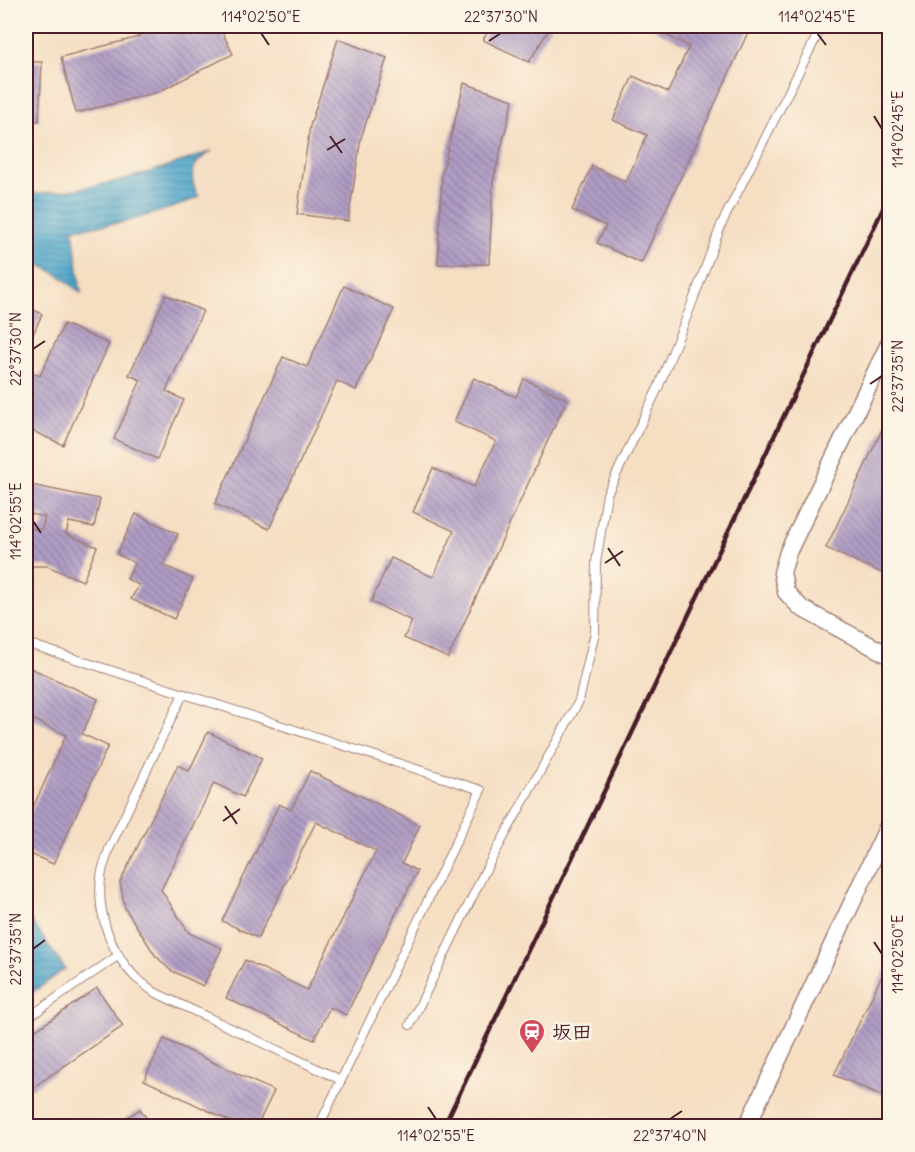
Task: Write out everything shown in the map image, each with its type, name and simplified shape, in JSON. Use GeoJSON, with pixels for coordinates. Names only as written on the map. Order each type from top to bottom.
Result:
{"type":"FeatureCollection","features":[{"type":"Feature","properties":{"kind":"street"},"geometry":{"type":"LineString","coordinates":[[890,342],[788,552],[782,573],[786,592],[801,608],[890,656]]}},
{"type":"Feature","properties":{"kind":"street"},"geometry":{"type":"LineString","coordinates":[[747,1126],[890,822]]}},
{"type":"Feature","properties":{"kind":"lane"},"geometry":{"type":"LineString","coordinates":[[410,1025],[485,871],[579,701],[595,632],[596,563],[607,494],[658,388],[722,223],[822,26]]}},
{"type":"Feature","properties":{"kind":"lane"},"geometry":{"type":"LineString","coordinates":[[26,643],[481,790],[319,1126]]}},
{"type":"Feature","properties":{"kind":"lane"},"geometry":{"type":"LineString","coordinates":[[183,694],[109,849],[102,871],[100,895],[103,918],[110,940],[136,978],[154,992],[341,1080]]}},
{"type":"Feature","properties":{"kind":"lane"},"geometry":{"type":"LineString","coordinates":[[26,1019],[119,955]]}},
{"type":"Feature","properties":{"kind":"water"},"geometry":{"type":"Polygon","coordinates":[[[212,151],[199,160],[193,171],[193,183],[199,197],[125,222],[73,229],[81,293],[59,275],[26,257],[26,194],[75,189],[121,180],[212,151]]]}},
{"type":"Feature","properties":{"kind":"water"},"geometry":{"type":"Polygon","coordinates":[[[28,916],[65,969],[26,997],[26,918],[28,916]]]}},
{"type":"Feature","properties":{"kind":"building"},"geometry":{"type":"Polygon","coordinates":[[[159,26],[219,26],[233,54],[158,92],[76,113],[61,57],[135,38],[159,26]]]}},
{"type":"Feature","properties":{"kind":"building"},"geometry":{"type":"Polygon","coordinates":[[[491,26],[551,26],[529,62],[483,40],[491,26]]]}},
{"type":"Feature","properties":{"kind":"building"},"geometry":{"type":"Polygon","coordinates":[[[657,26],[751,26],[641,263],[597,243],[606,226],[572,210],[592,166],[626,182],[647,135],[613,120],[633,76],[668,92],[689,46],[655,30],[657,26]]]}},
{"type":"Feature","properties":{"kind":"building"},"geometry":{"type":"Polygon","coordinates":[[[338,39],[387,58],[361,138],[348,221],[297,214],[310,126],[338,39]]]}},
{"type":"Feature","properties":{"kind":"building"},"geometry":{"type":"Polygon","coordinates":[[[26,62],[42,62],[39,121],[26,120],[26,62]]]}},
{"type":"Feature","properties":{"kind":"building"},"geometry":{"type":"Polygon","coordinates":[[[464,83],[513,100],[493,181],[489,264],[438,264],[442,173],[464,83]]]}},
{"type":"Feature","properties":{"kind":"building"},"geometry":{"type":"Polygon","coordinates":[[[344,286],[394,309],[356,390],[337,381],[269,529],[215,504],[283,357],[307,367],[344,286]]]}},
{"type":"Feature","properties":{"kind":"building"},"geometry":{"type":"Polygon","coordinates":[[[166,295],[203,311],[166,391],[184,400],[157,459],[114,439],[141,380],[129,375],[166,295]]]}},
{"type":"Feature","properties":{"kind":"building"},"geometry":{"type":"Polygon","coordinates":[[[26,306],[42,314],[26,350],[26,306]]]}},
{"type":"Feature","properties":{"kind":"building"},"geometry":{"type":"Polygon","coordinates":[[[64,324],[109,344],[63,445],[26,428],[26,370],[40,376],[64,324]]]}},
{"type":"Feature","properties":{"kind":"building"},"geometry":{"type":"Polygon","coordinates":[[[474,378],[516,397],[524,379],[567,399],[448,658],[404,638],[412,621],[371,602],[391,558],[433,577],[454,531],[413,512],[433,468],[474,487],[496,441],[454,422],[474,378]]]}},
{"type":"Feature","properties":{"kind":"building"},"geometry":{"type":"Polygon","coordinates":[[[890,413],[890,557],[882,573],[826,548],[890,413]]]}},
{"type":"Feature","properties":{"kind":"building"},"geometry":{"type":"Polygon","coordinates":[[[26,484],[100,499],[94,527],[69,522],[66,534],[97,547],[83,581],[47,566],[26,566],[26,529],[42,529],[45,517],[26,513],[26,484]]]}},
{"type":"Feature","properties":{"kind":"building"},"geometry":{"type":"Polygon","coordinates":[[[136,514],[178,534],[163,565],[193,579],[174,619],[131,599],[139,585],[127,579],[135,563],[117,554],[136,514]]]}},
{"type":"Feature","properties":{"kind":"building"},"geometry":{"type":"Polygon","coordinates":[[[26,666],[98,699],[82,734],[108,746],[53,864],[26,852],[26,823],[66,735],[26,716],[26,666]]]}},
{"type":"Feature","properties":{"kind":"building"},"geometry":{"type":"Polygon","coordinates":[[[208,732],[262,758],[243,797],[214,783],[161,890],[189,933],[222,948],[203,986],[170,970],[155,955],[125,908],[120,882],[178,765],[189,771],[208,732]]]}},
{"type":"Feature","properties":{"kind":"building"},"geometry":{"type":"Polygon","coordinates":[[[310,771],[420,825],[402,863],[417,871],[346,1015],[330,1007],[314,1040],[226,998],[245,960],[307,990],[376,851],[316,822],[258,938],[222,921],[279,804],[291,810],[310,771]]]}},
{"type":"Feature","properties":{"kind":"building"},"geometry":{"type":"Polygon","coordinates":[[[890,959],[890,1099],[834,1075],[890,959]]]}},
{"type":"Feature","properties":{"kind":"building"},"geometry":{"type":"Polygon","coordinates":[[[97,988],[123,1026],[26,1092],[26,1037],[97,988]]]}},
{"type":"Feature","properties":{"kind":"building"},"geometry":{"type":"Polygon","coordinates":[[[164,1039],[274,1091],[257,1126],[240,1126],[144,1080],[164,1039]]]}},
{"type":"Feature","properties":{"kind":"building"},"geometry":{"type":"Polygon","coordinates":[[[140,1109],[152,1126],[114,1126],[140,1109]]]}},
{"type":"Feature","properties":{"kind":"railway"},"geometry":{"type":"LineString","coordinates":[[444,1126],[890,194]]}},
{"type":"Feature","properties":{"kind":"place","name":"坂田"},"geometry":{"type":"Point","coordinates":[532,1055]}}]}
